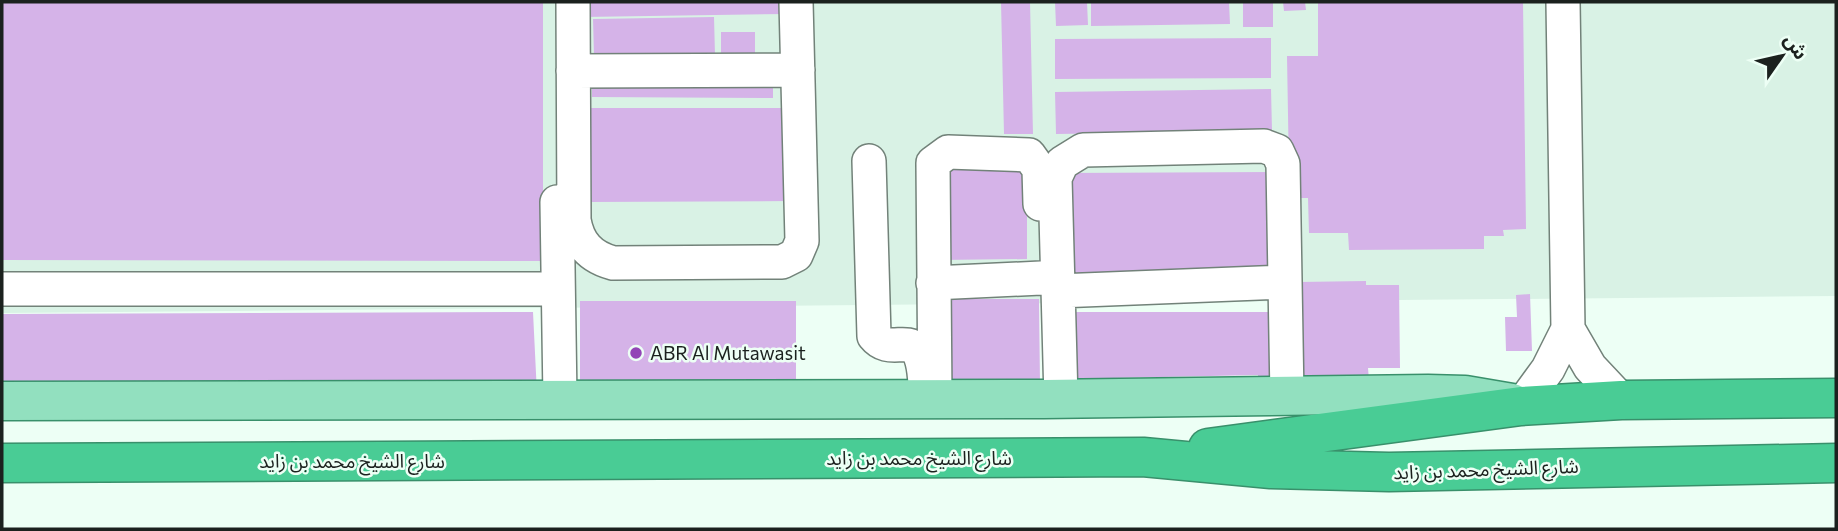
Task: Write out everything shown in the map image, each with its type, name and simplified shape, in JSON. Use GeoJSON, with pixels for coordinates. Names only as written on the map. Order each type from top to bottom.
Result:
{"type":"FeatureCollection","features":[{"type":"Feature","properties":{"kind":"highway"},"geometry":{"type":"LineString","coordinates":[[1143,457],[1521,406],[1621,400],[1836,397]]}},
{"type":"Feature","properties":{"kind":"highway","name":"شارع الشيخ محمد بن زايد"},"geometry":{"type":"LineString","coordinates":[[2,463],[1143,457],[1271,469],[1389,472],[1836,463]]}},
{"type":"Feature","properties":{"kind":"main road"},"geometry":{"type":"LineString","coordinates":[[2,401],[1052,399],[1465,395],[1521,406]]}},
{"type":"Feature","properties":{"kind":"street"},"geometry":{"type":"LineString","coordinates":[[554,2],[560,399]]}},
{"type":"Feature","properties":{"kind":"street"},"geometry":{"type":"LineString","coordinates":[[573,2],[574,220],[576,232],[590,253],[613,263],[782,262],[796,255],[802,241],[796,2]]}},
{"type":"Feature","properties":{"kind":"street"},"geometry":{"type":"LineString","coordinates":[[1521,406],[1548,369],[1568,329],[1563,2]]}},
{"type":"Feature","properties":{"kind":"street"},"geometry":{"type":"LineString","coordinates":[[573,71],[798,70]]}},
{"type":"Feature","properties":{"kind":"street"},"geometry":{"type":"LineString","coordinates":[[1052,399],[1050,285],[1055,178],[1062,163],[1083,150],[1264,146],[1277,151],[1283,164],[1287,397]]}},
{"type":"Feature","properties":{"kind":"street"},"geometry":{"type":"LineString","coordinates":[[930,398],[932,169],[937,158],[948,152],[1024,153],[1035,158],[1039,169],[1050,285]]}},
{"type":"Feature","properties":{"kind":"street"},"geometry":{"type":"LineString","coordinates":[[869,161],[873,331],[881,342],[905,344],[918,350],[924,362],[930,398]]}},
{"type":"Feature","properties":{"kind":"street"},"geometry":{"type":"LineString","coordinates":[[933,284],[1285,282]]}},
{"type":"Feature","properties":{"kind":"street"},"geometry":{"type":"LineString","coordinates":[[2,289],[558,289]]}},
{"type":"Feature","properties":{"kind":"street"},"geometry":{"type":"LineString","coordinates":[[1568,329],[1590,367],[1621,400]]}},
{"type":"Feature","properties":{"kind":"shaded area"},"geometry":{"type":"Polygon","coordinates":[[[2,2],[1836,2],[1836,296],[2,313],[2,2]]]}},
{"type":"Feature","properties":{"kind":"building"},"geometry":{"type":"Polygon","coordinates":[[[2,2],[543,2],[543,261],[2,260],[2,2]]]}},
{"type":"Feature","properties":{"kind":"building"},"geometry":{"type":"Polygon","coordinates":[[[583,2],[785,2],[786,14],[583,17],[583,2]]]}},
{"type":"Feature","properties":{"kind":"building"},"geometry":{"type":"Polygon","coordinates":[[[1001,2],[1030,2],[1033,134],[1004,134],[1001,2]]]}},
{"type":"Feature","properties":{"kind":"building"},"geometry":{"type":"Polygon","coordinates":[[[1055,2],[1087,2],[1088,25],[1056,26],[1055,2]]]}},
{"type":"Feature","properties":{"kind":"building"},"geometry":{"type":"Polygon","coordinates":[[[1091,2],[1229,2],[1230,24],[1091,26],[1091,2]]]}},
{"type":"Feature","properties":{"kind":"building"},"geometry":{"type":"Polygon","coordinates":[[[1243,2],[1273,2],[1273,27],[1243,27],[1243,2]]]}},
{"type":"Feature","properties":{"kind":"building"},"geometry":{"type":"Polygon","coordinates":[[[1283,2],[1305,2],[1306,10],[1284,11],[1283,2]]]}},
{"type":"Feature","properties":{"kind":"building"},"geometry":{"type":"Polygon","coordinates":[[[1318,2],[1523,2],[1526,229],[1503,230],[1504,236],[1484,236],[1484,249],[1349,250],[1348,233],[1309,233],[1308,198],[1300,198],[1290,232],[1287,56],[1318,56],[1318,2]]]}},
{"type":"Feature","properties":{"kind":"building"},"geometry":{"type":"Polygon","coordinates":[[[714,17],[715,55],[594,57],[593,19],[714,17]]]}},
{"type":"Feature","properties":{"kind":"building"},"geometry":{"type":"Polygon","coordinates":[[[721,32],[755,32],[755,54],[721,54],[721,32]]]}},
{"type":"Feature","properties":{"kind":"building"},"geometry":{"type":"Polygon","coordinates":[[[1271,38],[1271,78],[1055,79],[1055,39],[1271,38]]]}},
{"type":"Feature","properties":{"kind":"building"},"geometry":{"type":"Polygon","coordinates":[[[773,79],[773,98],[592,97],[592,80],[773,79]]]}},
{"type":"Feature","properties":{"kind":"building"},"geometry":{"type":"Polygon","coordinates":[[[1271,89],[1272,131],[1056,134],[1055,92],[1271,89]]]}},
{"type":"Feature","properties":{"kind":"building"},"geometry":{"type":"Polygon","coordinates":[[[586,108],[791,108],[791,201],[587,202],[586,108]]]}},
{"type":"Feature","properties":{"kind":"building"},"geometry":{"type":"Polygon","coordinates":[[[1027,157],[1027,259],[940,260],[939,158],[1027,157]]]}},
{"type":"Feature","properties":{"kind":"building"},"geometry":{"type":"Polygon","coordinates":[[[1275,172],[1276,274],[1064,275],[1063,173],[1275,172]]]}},
{"type":"Feature","properties":{"kind":"building"},"geometry":{"type":"Polygon","coordinates":[[[1366,281],[1366,285],[1399,285],[1400,368],[1368,368],[1369,380],[1301,381],[1299,282],[1366,281]]]}},
{"type":"Feature","properties":{"kind":"building"},"geometry":{"type":"Polygon","coordinates":[[[1530,294],[1532,351],[1506,351],[1505,317],[1517,317],[1516,295],[1530,294]]]}},
{"type":"Feature","properties":{"kind":"building"},"geometry":{"type":"Polygon","coordinates":[[[947,299],[1039,299],[1040,384],[948,384],[947,299]]]}},
{"type":"Feature","properties":{"kind":"building"},"geometry":{"type":"Polygon","coordinates":[[[580,301],[796,301],[796,389],[580,389],[580,301]]]}},
{"type":"Feature","properties":{"kind":"building"},"geometry":{"type":"Polygon","coordinates":[[[533,312],[537,394],[2,396],[2,314],[533,312]]]}},
{"type":"Feature","properties":{"kind":"building"},"geometry":{"type":"Polygon","coordinates":[[[1065,312],[1278,312],[1280,382],[1258,383],[1258,375],[1065,379],[1065,312]]]}},
{"type":"Feature","properties":{"kind":"place","name":"ABR Al Mutawasit"},"geometry":{"type":"Point","coordinates":[636,353]}}]}
